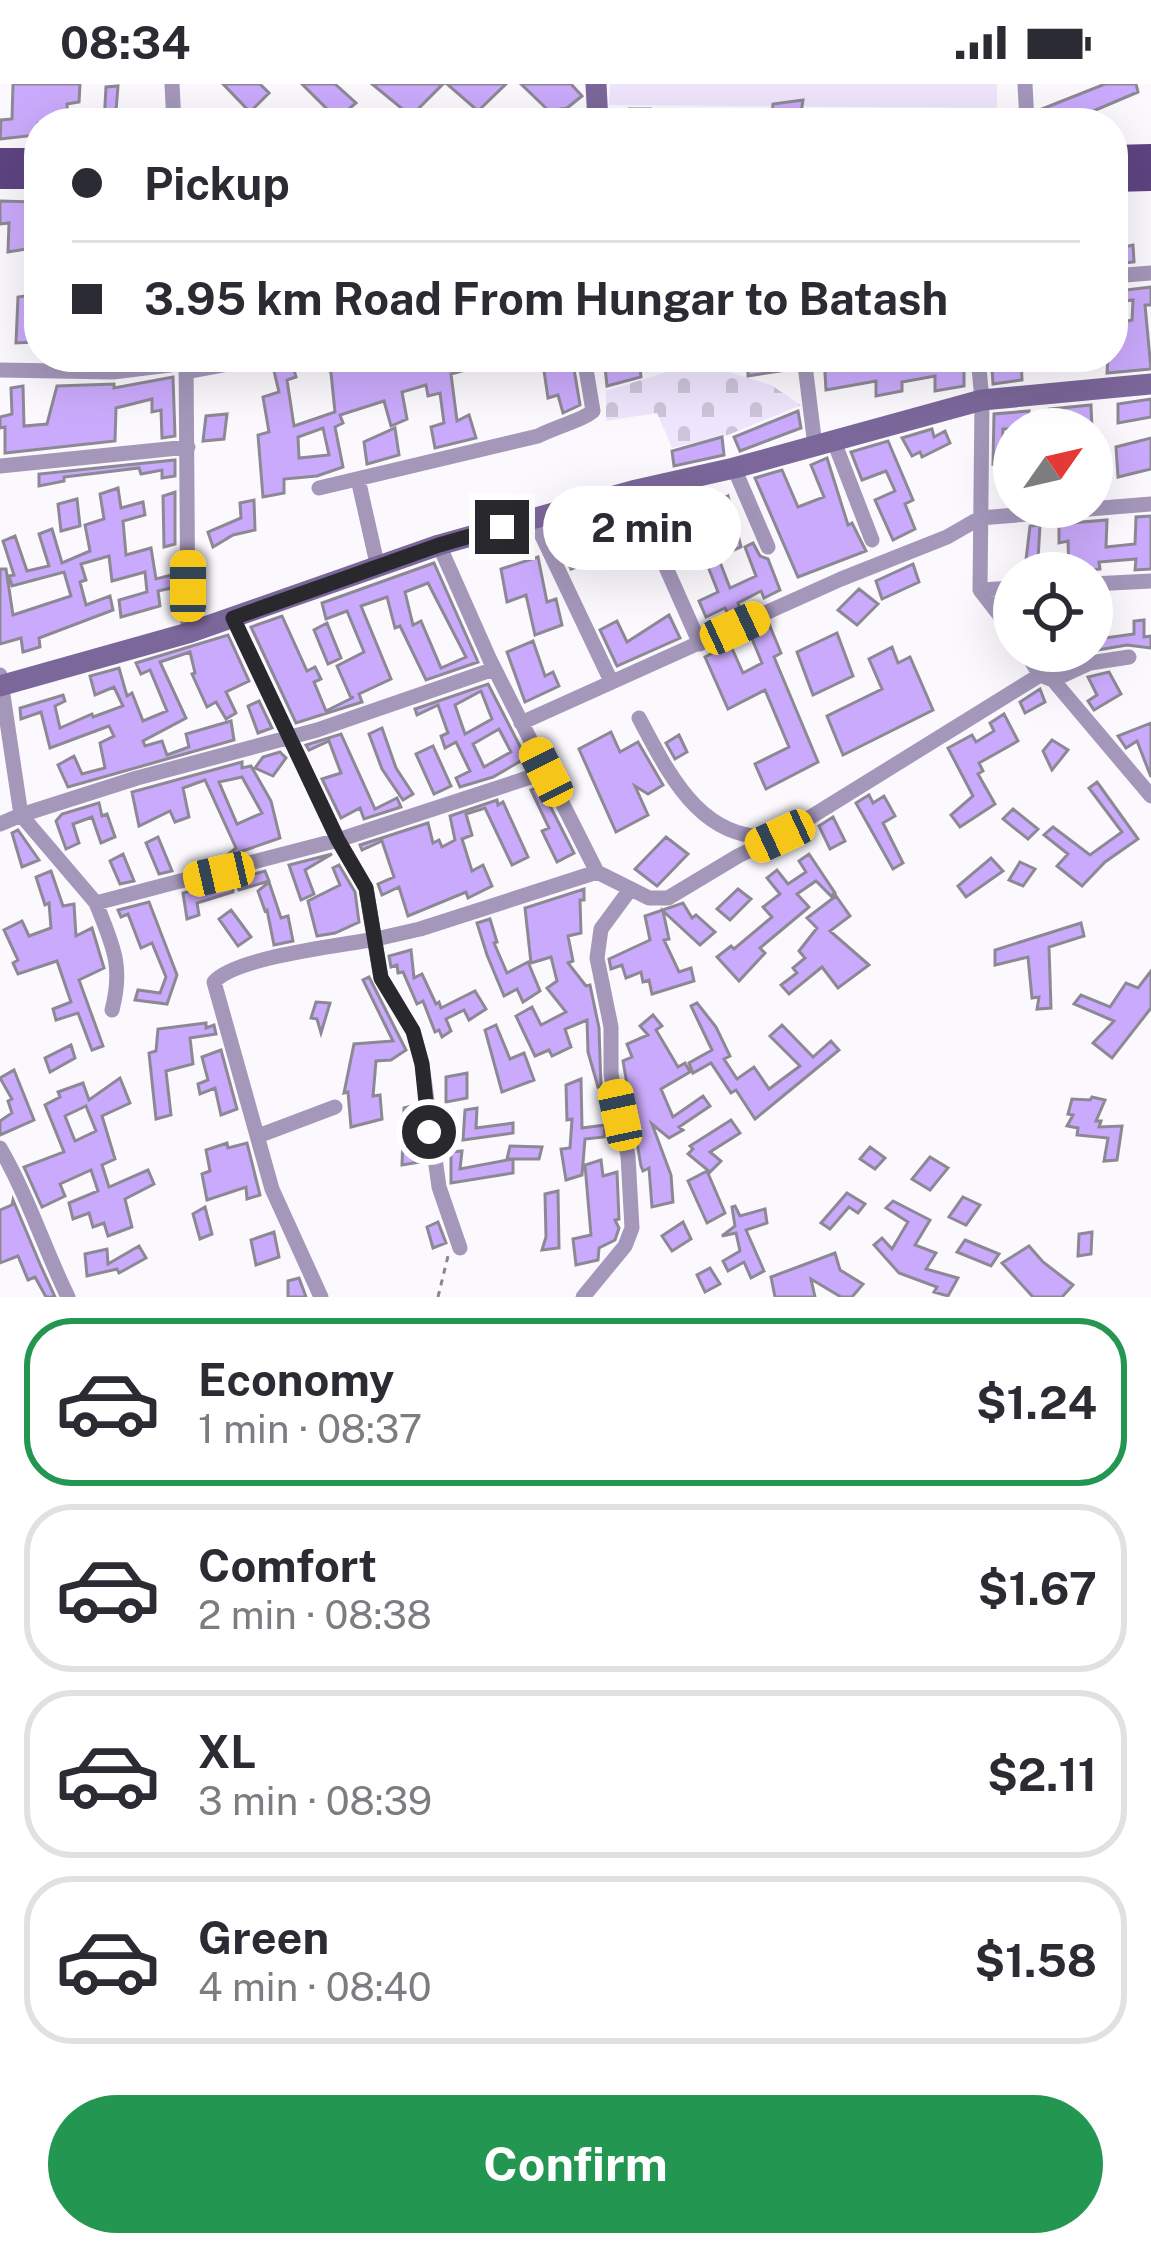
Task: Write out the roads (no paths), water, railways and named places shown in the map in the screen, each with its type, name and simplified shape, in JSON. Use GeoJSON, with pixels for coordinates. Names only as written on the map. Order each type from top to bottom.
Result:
{"type":"FeatureCollection","features":[{"type":"Feature","properties":{"kind":"street"},"geometry":{"type":"LineString","coordinates":[[186,372],[188,633]]}},
{"type":"Feature","properties":{"kind":"street"},"geometry":{"type":"LineString","coordinates":[[319,488],[538,436],[563,422],[589,417],[593,411],[586,372]]}},
{"type":"Feature","properties":{"kind":"street"},"geometry":{"type":"LineString","coordinates":[[808,372],[824,442],[872,540]]}},
{"type":"Feature","properties":{"kind":"street"},"geometry":{"type":"LineString","coordinates":[[979,372],[980,590],[993,607]]}},
{"type":"Feature","properties":{"kind":"street"},"geometry":{"type":"LineString","coordinates":[[112,1010],[118,960],[96,903],[21,815],[1,682],[188,633],[439,545],[982,400],[1151,384]]}},
{"type":"Feature","properties":{"kind":"street"},"geometry":{"type":"LineString","coordinates":[[0,466],[188,447]]}},
{"type":"Feature","properties":{"kind":"street"},"geometry":{"type":"LineString","coordinates":[[734,468],[768,547]]}},
{"type":"Feature","properties":{"kind":"street"},"geometry":{"type":"LineString","coordinates":[[358,479],[378,568]]}},
{"type":"Feature","properties":{"kind":"street"},"geometry":{"type":"LineString","coordinates":[[632,491],[700,644]]}},
{"type":"Feature","properties":{"kind":"street"},"geometry":{"type":"LineString","coordinates":[[521,723],[841,579],[947,537],[980,518],[1151,505]]}},
{"type":"Feature","properties":{"kind":"street"},"geometry":{"type":"LineString","coordinates":[[534,519],[611,681]]}},
{"type":"Feature","properties":{"kind":"street"},"geometry":{"type":"LineString","coordinates":[[439,545],[494,669],[597,872],[649,898],[668,898],[780,836],[1046,678],[1090,663],[1129,657]]}},
{"type":"Feature","properties":{"kind":"street"},"geometry":{"type":"LineString","coordinates":[[1113,583],[1151,581]]}},
{"type":"Feature","properties":{"kind":"street"},"geometry":{"type":"LineString","coordinates":[[980,590],[993,589]]}},
{"type":"Feature","properties":{"kind":"street"},"geometry":{"type":"LineString","coordinates":[[233,618],[338,840],[366,888],[381,978],[413,1031],[422,1064],[429,1132],[458,1244]]}},
{"type":"Feature","properties":{"kind":"street"},"geometry":{"type":"LineString","coordinates":[[0,824],[137,778],[289,739],[494,669]]}},
{"type":"Feature","properties":{"kind":"street"},"geometry":{"type":"LineString","coordinates":[[1041,672],[1151,796]]}},
{"type":"Feature","properties":{"kind":"street"},"geometry":{"type":"LineString","coordinates":[[639,718],[683,797],[706,816],[735,830],[780,836]]}},
{"type":"Feature","properties":{"kind":"street"},"geometry":{"type":"LineString","coordinates":[[96,903],[338,840],[546,772]]}},
{"type":"Feature","properties":{"kind":"street"},"geometry":{"type":"LineString","coordinates":[[321,1297],[278,1206],[214,982],[224,972],[419,929],[597,872]]}},
{"type":"Feature","properties":{"kind":"street"},"geometry":{"type":"LineString","coordinates":[[583,1297],[625,1246],[632,1228],[628,1156],[611,1074],[611,1027],[597,958],[601,929],[629,891]]}},
{"type":"Feature","properties":{"kind":"street"},"geometry":{"type":"LineString","coordinates":[[258,1136],[335,1107]]}},
{"type":"Feature","properties":{"kind":"street"},"geometry":{"type":"LineString","coordinates":[[0,1148],[23,1187],[40,1241],[68,1297]]}}]}
